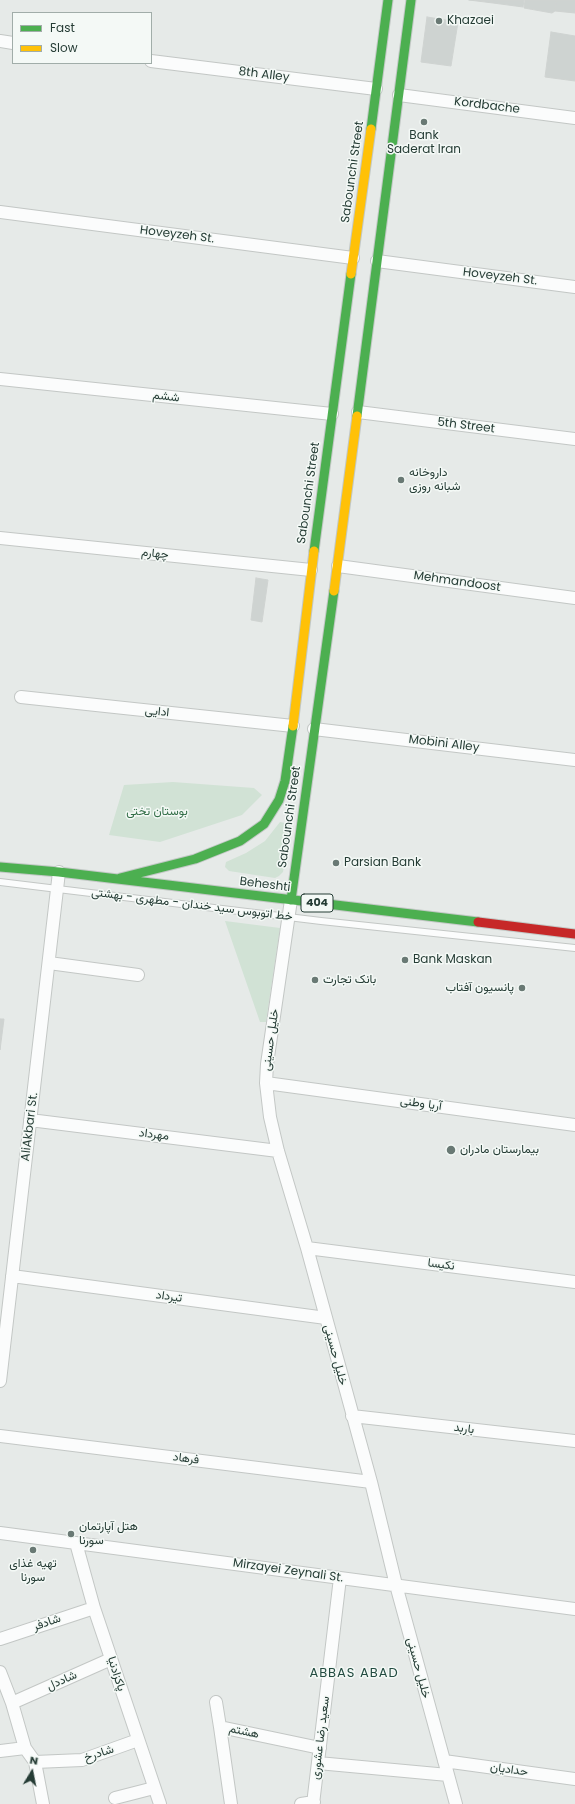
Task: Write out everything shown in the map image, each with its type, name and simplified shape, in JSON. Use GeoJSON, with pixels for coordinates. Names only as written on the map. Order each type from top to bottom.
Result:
{"type":"FeatureCollection","features":[{"type":"Feature","properties":{"kind":"main road","name":"Sabounchi Street"},"geometry":{"type":"LineString","coordinates":[[291,900],[304,728],[311,570],[388,0]]}},
{"type":"Feature","properties":{"kind":"main road","name":"Sabounchi Street"},"geometry":{"type":"LineString","coordinates":[[114,879],[178,864],[209,854],[240,841],[256,830],[270,816],[279,800],[304,728],[338,566],[411,0]]}},
{"type":"Feature","properties":{"kind":"main road"},"geometry":{"type":"LineString","coordinates":[[353,258],[377,261]]}},
{"type":"Feature","properties":{"kind":"main road","name":"Beheshti"},"geometry":{"type":"LineString","coordinates":[[0,867],[59,872],[575,934]]}},
{"type":"Feature","properties":{"kind":"street"},"geometry":{"type":"LineString","coordinates":[[0,41],[12,43]]}},
{"type":"Feature","properties":{"kind":"street","name":"8th Alley"},"geometry":{"type":"LineString","coordinates":[[152,61],[376,89]]}},
{"type":"Feature","properties":{"kind":"street","name":"Kordbache"},"geometry":{"type":"LineString","coordinates":[[399,95],[575,118]]}},
{"type":"Feature","properties":{"kind":"street","name":"Hoveyzeh St."},"geometry":{"type":"LineString","coordinates":[[0,212],[353,258]]}},
{"type":"Feature","properties":{"kind":"street","name":"Hoveyzeh St."},"geometry":{"type":"LineString","coordinates":[[377,261],[575,287]]}},
{"type":"Feature","properties":{"kind":"street","name":"ششم"},"geometry":{"type":"LineString","coordinates":[[0,379],[332,414]]}},
{"type":"Feature","properties":{"kind":"street","name":"5th Street"},"geometry":{"type":"LineString","coordinates":[[358,412],[575,439]]}},
{"type":"Feature","properties":{"kind":"street","name":"چهارم"},"geometry":{"type":"LineString","coordinates":[[0,538],[311,570]]}},
{"type":"Feature","properties":{"kind":"street","name":"Mehmandoost"},"geometry":{"type":"LineString","coordinates":[[338,566],[575,598]]}},
{"type":"Feature","properties":{"kind":"street","name":"ادایی"},"geometry":{"type":"LineString","coordinates":[[21,697],[304,728]]}},
{"type":"Feature","properties":{"kind":"street","name":"Mobini Alley"},"geometry":{"type":"LineString","coordinates":[[304,728],[575,760]]}},
{"type":"Feature","properties":{"kind":"street","name":"AliAkbari St."},"geometry":{"type":"LineString","coordinates":[[0,1381],[59,872]]}},
{"type":"Feature","properties":{"kind":"street","name":"خلیل حسینی"},"geometry":{"type":"LineString","coordinates":[[291,900],[290,917],[270,1040],[266,1083],[270,1117],[278,1151],[307,1248],[371,1482],[396,1585],[456,1804]]}},
{"type":"Feature","properties":{"kind":"street"},"geometry":{"type":"LineString","coordinates":[[49,963],[138,975]]}},
{"type":"Feature","properties":{"kind":"street","name":"آریا وطنی"},"geometry":{"type":"LineString","coordinates":[[266,1083],[575,1125]]}},
{"type":"Feature","properties":{"kind":"street","name":"مهرداد"},"geometry":{"type":"LineString","coordinates":[[30,1120],[278,1151]]}},
{"type":"Feature","properties":{"kind":"street","name":"نکیسا"},"geometry":{"type":"LineString","coordinates":[[307,1248],[575,1282]]}},
{"type":"Feature","properties":{"kind":"street","name":"تیرداد"},"geometry":{"type":"LineString","coordinates":[[12,1276],[326,1318]]}},
{"type":"Feature","properties":{"kind":"street","name":"باربد"},"geometry":{"type":"LineString","coordinates":[[352,1416],[575,1441]]}},
{"type":"Feature","properties":{"kind":"street","name":"فرهاد"},"geometry":{"type":"LineString","coordinates":[[0,1436],[371,1482]]}},
{"type":"Feature","properties":{"kind":"street","name":"Mirzayei Zeynali St."},"geometry":{"type":"LineString","coordinates":[[0,1533],[575,1609]]}},
{"type":"Feature","properties":{"kind":"street","name":"پاکزادنیا"},"geometry":{"type":"LineString","coordinates":[[76,1543],[94,1608],[160,1804]]}},
{"type":"Feature","properties":{"kind":"street","name":"سعید رضا عشوری"},"geometry":{"type":"LineString","coordinates":[[314,1803],[340,1578]]}},
{"type":"Feature","properties":{"kind":"street","name":"شادفر"},"geometry":{"type":"LineString","coordinates":[[0,1639],[94,1608]]}},
{"type":"Feature","properties":{"kind":"street","name":"شاددل"},"geometry":{"type":"LineString","coordinates":[[12,1703],[111,1658]]}},
{"type":"Feature","properties":{"kind":"street"},"geometry":{"type":"LineString","coordinates":[[0,1672],[12,1703],[25,1748],[35,1762],[43,1804]]}},
{"type":"Feature","properties":{"kind":"street"},"geometry":{"type":"LineString","coordinates":[[216,1702],[220,1727]]}},
{"type":"Feature","properties":{"kind":"street","name":"هشتم"},"geometry":{"type":"LineString","coordinates":[[231,1804],[220,1727],[320,1748]]}},
{"type":"Feature","properties":{"kind":"street","name":"شادرخ"},"geometry":{"type":"LineString","coordinates":[[35,1762],[82,1760],[138,1740]]}},
{"type":"Feature","properties":{"kind":"street"},"geometry":{"type":"LineString","coordinates":[[0,1751],[25,1748]]}},
{"type":"Feature","properties":{"kind":"street","name":"حدادیان"},"geometry":{"type":"LineString","coordinates":[[444,1761],[575,1779]]}},
{"type":"Feature","properties":{"kind":"street"},"geometry":{"type":"LineString","coordinates":[[318,1762],[448,1775]]}},
{"type":"Feature","properties":{"kind":"street"},"geometry":{"type":"LineString","coordinates":[[115,1798],[154,1788]]}},
{"type":"Feature","properties":{"kind":"street"},"geometry":{"type":"LineString","coordinates":[[301,1804],[314,1803]]}},
{"type":"Feature","properties":{"kind":"lane","name":"خط اتوبوس سید خندان - مطهری - بهشتی"},"geometry":{"type":"LineString","coordinates":[[0,882],[290,917],[575,948]]}},
{"type":"Feature","properties":{"kind":"green space","name":"بوستان تختی"},"geometry":{"type":"Polygon","coordinates":[[[173,782],[254,788],[262,795],[242,815],[160,842],[109,835],[124,785],[173,782]]]}},
{"type":"Feature","properties":{"kind":"green space"},"geometry":{"type":"Polygon","coordinates":[[[280,822],[290,824],[283,872],[279,876],[275,878],[229,871],[225,867],[226,862],[246,853],[265,841],[280,822]]]}},
{"type":"Feature","properties":{"kind":"green space"},"geometry":{"type":"Polygon","coordinates":[[[225,921],[280,928],[266,1022],[260,1022],[225,921]]]}},
{"type":"Feature","properties":{"kind":"building"},"geometry":{"type":"Polygon","coordinates":[[[469,0],[494,0],[493,3],[469,0]]]}},
{"type":"Feature","properties":{"kind":"building"},"geometry":{"type":"Polygon","coordinates":[[[494,0],[524,0],[523,7],[493,3],[494,0]]]}},
{"type":"Feature","properties":{"kind":"building"},"geometry":{"type":"Polygon","coordinates":[[[525,0],[556,0],[555,11],[552,13],[524,8],[525,0]]]}},
{"type":"Feature","properties":{"kind":"building"},"geometry":{"type":"Polygon","coordinates":[[[556,0],[575,0],[575,13],[555,11],[556,0]]]}},
{"type":"Feature","properties":{"kind":"building"},"geometry":{"type":"Polygon","coordinates":[[[427,17],[458,22],[451,66],[421,62],[427,17]]]}},
{"type":"Feature","properties":{"kind":"building"},"geometry":{"type":"Polygon","coordinates":[[[551,32],[575,36],[575,81],[545,77],[551,32]]]}},
{"type":"Feature","properties":{"kind":"building"},"geometry":{"type":"Polygon","coordinates":[[[256,578],[268,580],[262,622],[251,620],[256,578]]]}},
{"type":"Feature","properties":{"kind":"building"},"geometry":{"type":"Polygon","coordinates":[[[0,1019],[4,1019],[0,1050],[0,1019]]]}},
{"type":"Feature","properties":{"kind":"traffic: fast"},"geometry":{"type":"LineString","coordinates":[[371,129],[388,0]]}},
{"type":"Feature","properties":{"kind":"traffic: fast"},"geometry":{"type":"LineString","coordinates":[[357,416],[411,0]]}},
{"type":"Feature","properties":{"kind":"traffic: fast"},"geometry":{"type":"LineString","coordinates":[[314,551],[351,274]]}},
{"type":"Feature","properties":{"kind":"traffic: fast"},"geometry":{"type":"LineString","coordinates":[[291,900],[334,591]]}},
{"type":"Feature","properties":{"kind":"traffic: fast"},"geometry":{"type":"LineString","coordinates":[[120,878],[195,859],[240,841],[264,824],[279,800],[285,781],[293,726]]}},
{"type":"Feature","properties":{"kind":"traffic: fast"},"geometry":{"type":"LineString","coordinates":[[0,867],[59,872],[478,922]]}},
{"type":"Feature","properties":{"kind":"traffic: slow"},"geometry":{"type":"LineString","coordinates":[[351,274],[371,129]]}},
{"type":"Feature","properties":{"kind":"traffic: slow"},"geometry":{"type":"LineString","coordinates":[[334,591],[357,416]]}},
{"type":"Feature","properties":{"kind":"traffic: slow"},"geometry":{"type":"LineString","coordinates":[[293,726],[314,551]]}},
{"type":"Feature","properties":{"kind":"traffic: jam"},"geometry":{"type":"LineString","coordinates":[[478,922],[575,934]]}},
{"type":"Feature","properties":{"kind":"place","name":"Khazaei"},"geometry":{"type":"Point","coordinates":[439,21]}},
{"type":"Feature","properties":{"kind":"place","name":"Bank Saderat Iran"},"geometry":{"type":"Point","coordinates":[424,122]}},
{"type":"Feature","properties":{"kind":"place","name":"داروخانه شبانه روزی"},"geometry":{"type":"Point","coordinates":[401,480]}},
{"type":"Feature","properties":{"kind":"place","name":"Parsian Bank"},"geometry":{"type":"Point","coordinates":[336,863]}},
{"type":"Feature","properties":{"kind":"place","name":"Bank Maskan"},"geometry":{"type":"Point","coordinates":[405,960]}},
{"type":"Feature","properties":{"kind":"place","name":"بانک تجارت"},"geometry":{"type":"Point","coordinates":[315,980]}},
{"type":"Feature","properties":{"kind":"place","name":"پانسیون آفتاب"},"geometry":{"type":"Point","coordinates":[522,988]}},
{"type":"Feature","properties":{"kind":"place","name":"بیمارستان مادران"},"geometry":{"type":"Point","coordinates":[451,1150]}},
{"type":"Feature","properties":{"kind":"place","name":"هتل آپارتمان سورنا"},"geometry":{"type":"Point","coordinates":[71,1534]}},
{"type":"Feature","properties":{"kind":"place","name":"تهیه غذای سورنا"},"geometry":{"type":"Point","coordinates":[33,1550]}},
{"type":"Feature","properties":{"kind":"district","name":"ABBAS ABAD"},"geometry":{"type":"Point","coordinates":[354,1674]}}]}
